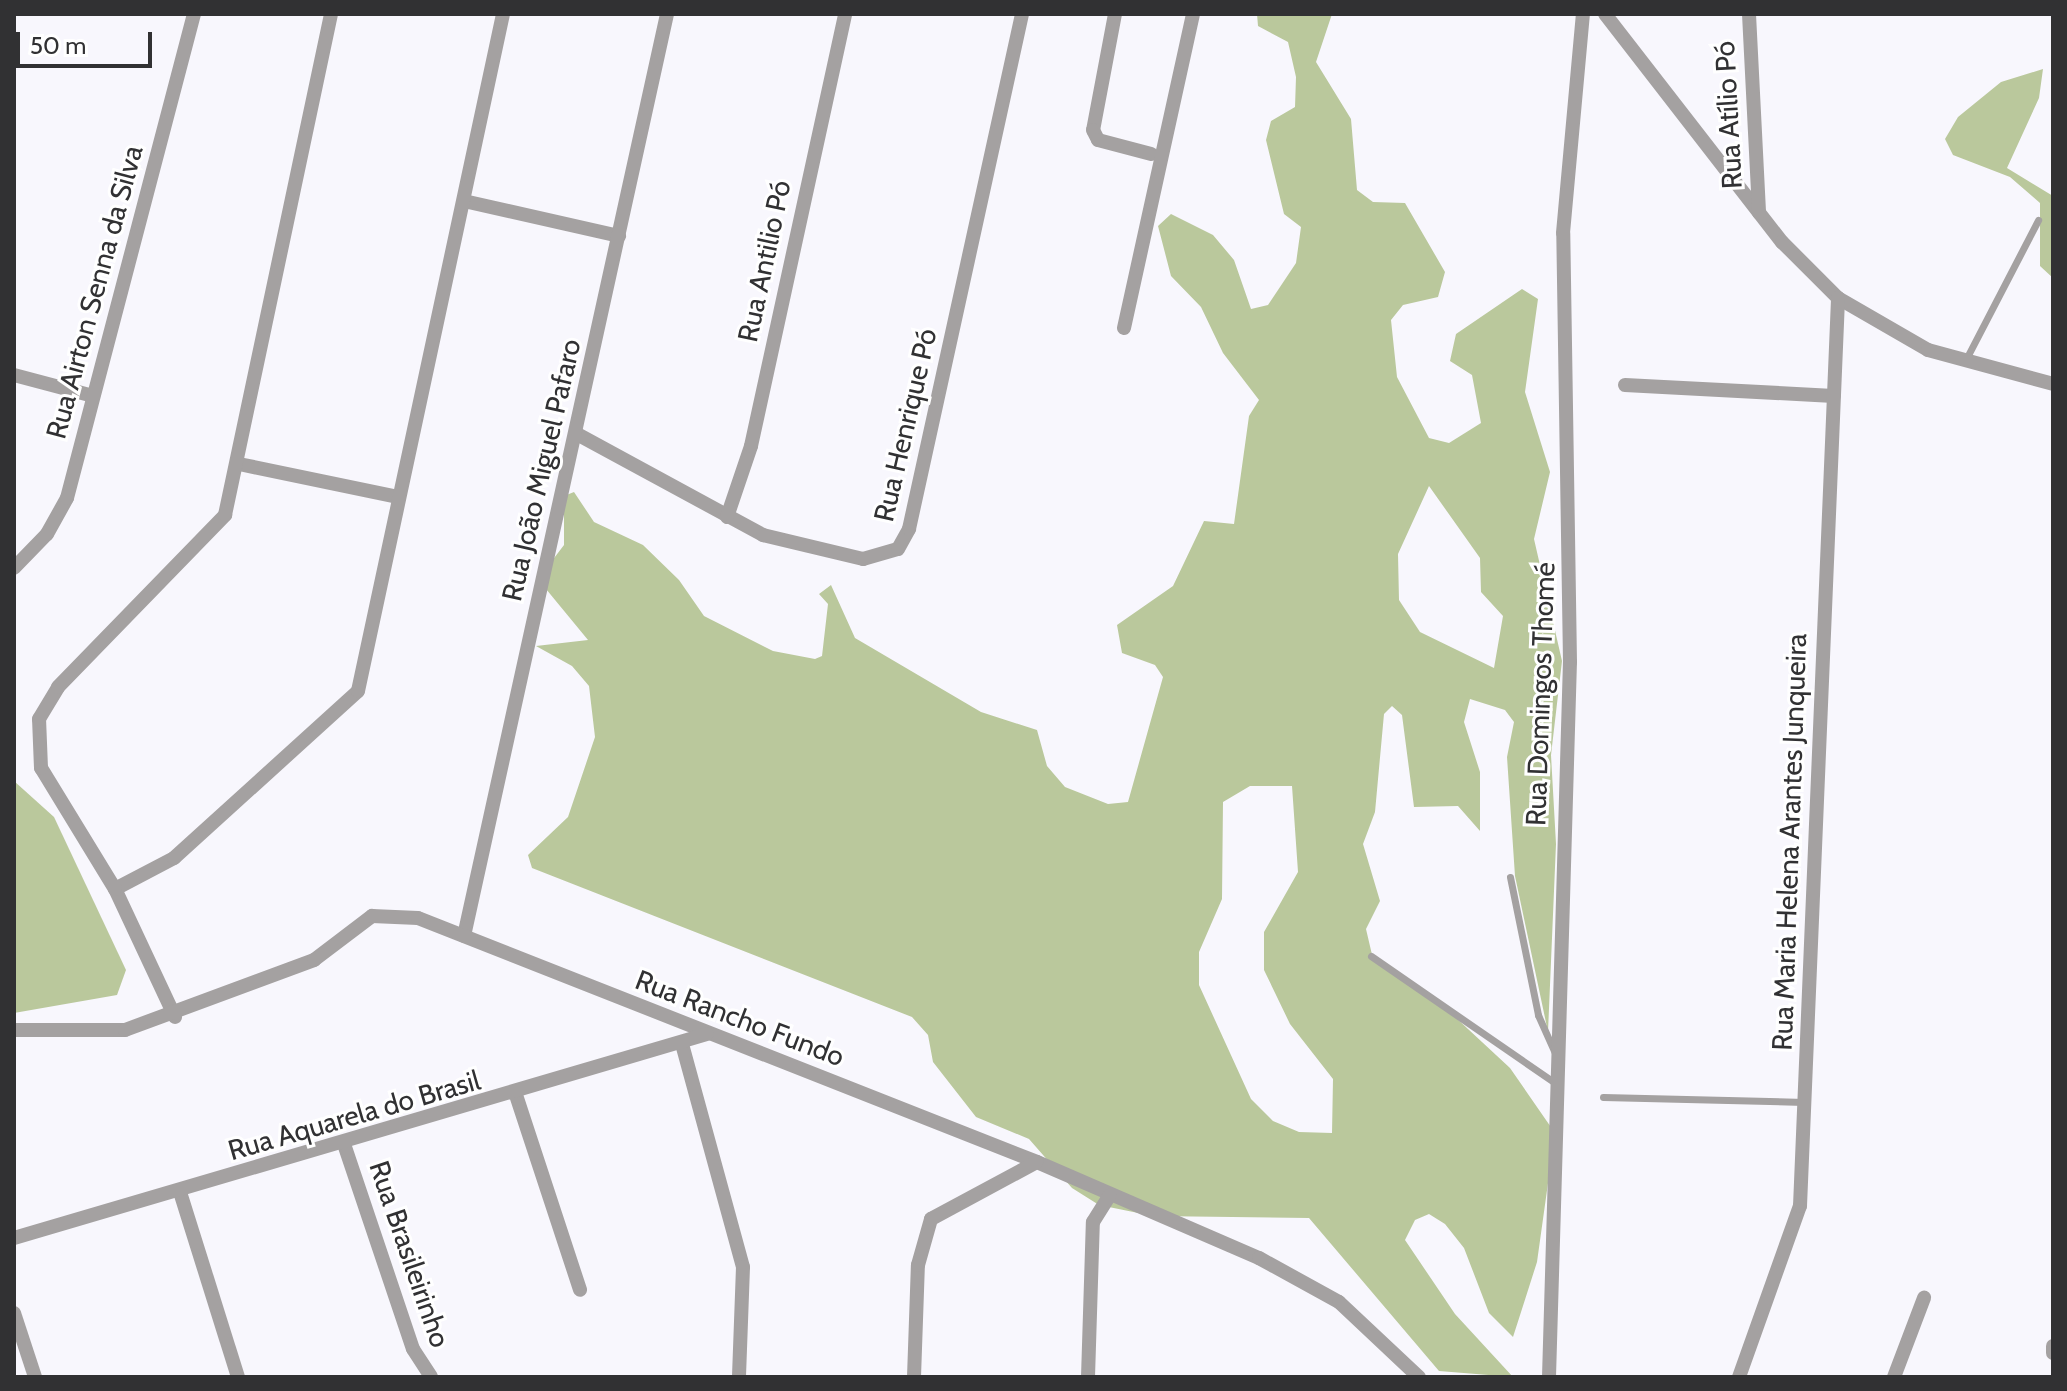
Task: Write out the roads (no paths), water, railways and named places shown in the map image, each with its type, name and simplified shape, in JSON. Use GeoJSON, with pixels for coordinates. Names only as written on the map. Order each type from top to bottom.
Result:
{"type":"FeatureCollection","features":[{"type":"Feature","properties":{"kind":"street","name":"Rua Airton Senna da Silva"},"geometry":{"type":"LineString","coordinates":[[14,568],[47,534],[67,498],[194,14]]}},
{"type":"Feature","properties":{"kind":"street"},"geometry":{"type":"LineString","coordinates":[[175,1017],[115,889],[41,768],[39,719],[58,687],[204,543],[225,515],[239,464],[331,14]]}},
{"type":"Feature","properties":{"kind":"street"},"geometry":{"type":"LineString","coordinates":[[115,889],[174,858],[352,704],[503,14]]}},
{"type":"Feature","properties":{"kind":"street","name":"Rua João Miguel Pafaro"},"geometry":{"type":"LineString","coordinates":[[464,936],[577,434],[667,14]]}},
{"type":"Feature","properties":{"kind":"street","name":"Rua Antilio Pó"},"geometry":{"type":"LineString","coordinates":[[727,517],[751,446],[845,14]]}},
{"type":"Feature","properties":{"kind":"street","name":"Rua Henrique Pó"},"geometry":{"type":"LineString","coordinates":[[577,434],[763,535],[863,559],[906,540],[1022,14]]}},
{"type":"Feature","properties":{"kind":"street"},"geometry":{"type":"LineString","coordinates":[[1115,14],[1093,130],[1098,140],[1151,154]]}},
{"type":"Feature","properties":{"kind":"street"},"geometry":{"type":"LineString","coordinates":[[1124,328],[1193,14]]}},
{"type":"Feature","properties":{"kind":"street","name":"Rua Domingos Thomé"},"geometry":{"type":"LineString","coordinates":[[1549,1377],[1572,489],[1563,233],[1583,14]]}},
{"type":"Feature","properties":{"kind":"street"},"geometry":{"type":"LineString","coordinates":[[1605,14],[1759,214],[1838,298],[1881,328],[1964,363],[2053,384]]}},
{"type":"Feature","properties":{"kind":"street","name":"Rua Atílio Pó"},"geometry":{"type":"LineString","coordinates":[[1749,14],[1759,214]]}},
{"type":"Feature","properties":{"kind":"street"},"geometry":{"type":"LineString","coordinates":[[464,201],[619,236]]}},
{"type":"Feature","properties":{"kind":"street","name":"Rua Maria Helena Arantes Junqueira"},"geometry":{"type":"LineString","coordinates":[[1739,1377],[1800,1206],[1838,298]]}},
{"type":"Feature","properties":{"kind":"street"},"geometry":{"type":"LineString","coordinates":[[14,375],[93,396]]}},
{"type":"Feature","properties":{"kind":"street"},"geometry":{"type":"LineString","coordinates":[[1625,385],[1834,396]]}},
{"type":"Feature","properties":{"kind":"street"},"geometry":{"type":"LineString","coordinates":[[239,464],[399,497]]}},
{"type":"Feature","properties":{"kind":"street","name":"Rua Rancho Fundo"},"geometry":{"type":"LineString","coordinates":[[14,1030],[78,1035],[175,1017],[314,960],[372,916],[418,918],[1037,1162],[1306,1282],[1348,1309],[1419,1377]]}},
{"type":"Feature","properties":{"kind":"street","name":"Rua Aquarela do Brasil"},"geometry":{"type":"LineString","coordinates":[[14,1238],[516,1095],[707,1034]]}},
{"type":"Feature","properties":{"kind":"street"},"geometry":{"type":"LineString","coordinates":[[682,1044],[743,1267],[739,1377]]}},
{"type":"Feature","properties":{"kind":"street"},"geometry":{"type":"LineString","coordinates":[[516,1095],[580,1290]]}},
{"type":"Feature","properties":{"kind":"street","name":"Rua Brasileirinho"},"geometry":{"type":"LineString","coordinates":[[344,1144],[413,1349],[431,1377]]}},
{"type":"Feature","properties":{"kind":"street"},"geometry":{"type":"LineString","coordinates":[[914,1377],[918,1265],[931,1219],[1037,1162]]}},
{"type":"Feature","properties":{"kind":"street"},"geometry":{"type":"LineString","coordinates":[[180,1192],[238,1377]]}},
{"type":"Feature","properties":{"kind":"street"},"geometry":{"type":"LineString","coordinates":[[1088,1377],[1093,1222],[1109,1196]]}},
{"type":"Feature","properties":{"kind":"street"},"geometry":{"type":"LineString","coordinates":[[1894,1377],[1924,1298]]}},
{"type":"Feature","properties":{"kind":"street"},"geometry":{"type":"LineString","coordinates":[[14,1313],[35,1377]]}},
{"type":"Feature","properties":{"kind":"street"},"geometry":{"type":"LineString","coordinates":[[2053,1346],[2053,1353]]}},
{"type":"Feature","properties":{"kind":"lane"},"geometry":{"type":"LineString","coordinates":[[1964,363],[2038,220]]}},
{"type":"Feature","properties":{"kind":"lane"},"geometry":{"type":"LineString","coordinates":[[1510,877],[1538,1015],[1556,1055]]}},
{"type":"Feature","properties":{"kind":"lane"},"geometry":{"type":"LineString","coordinates":[[1371,956],[1555,1083]]}},
{"type":"Feature","properties":{"kind":"lane"},"geometry":{"type":"LineString","coordinates":[[1603,1097],[1804,1102]]}}]}
